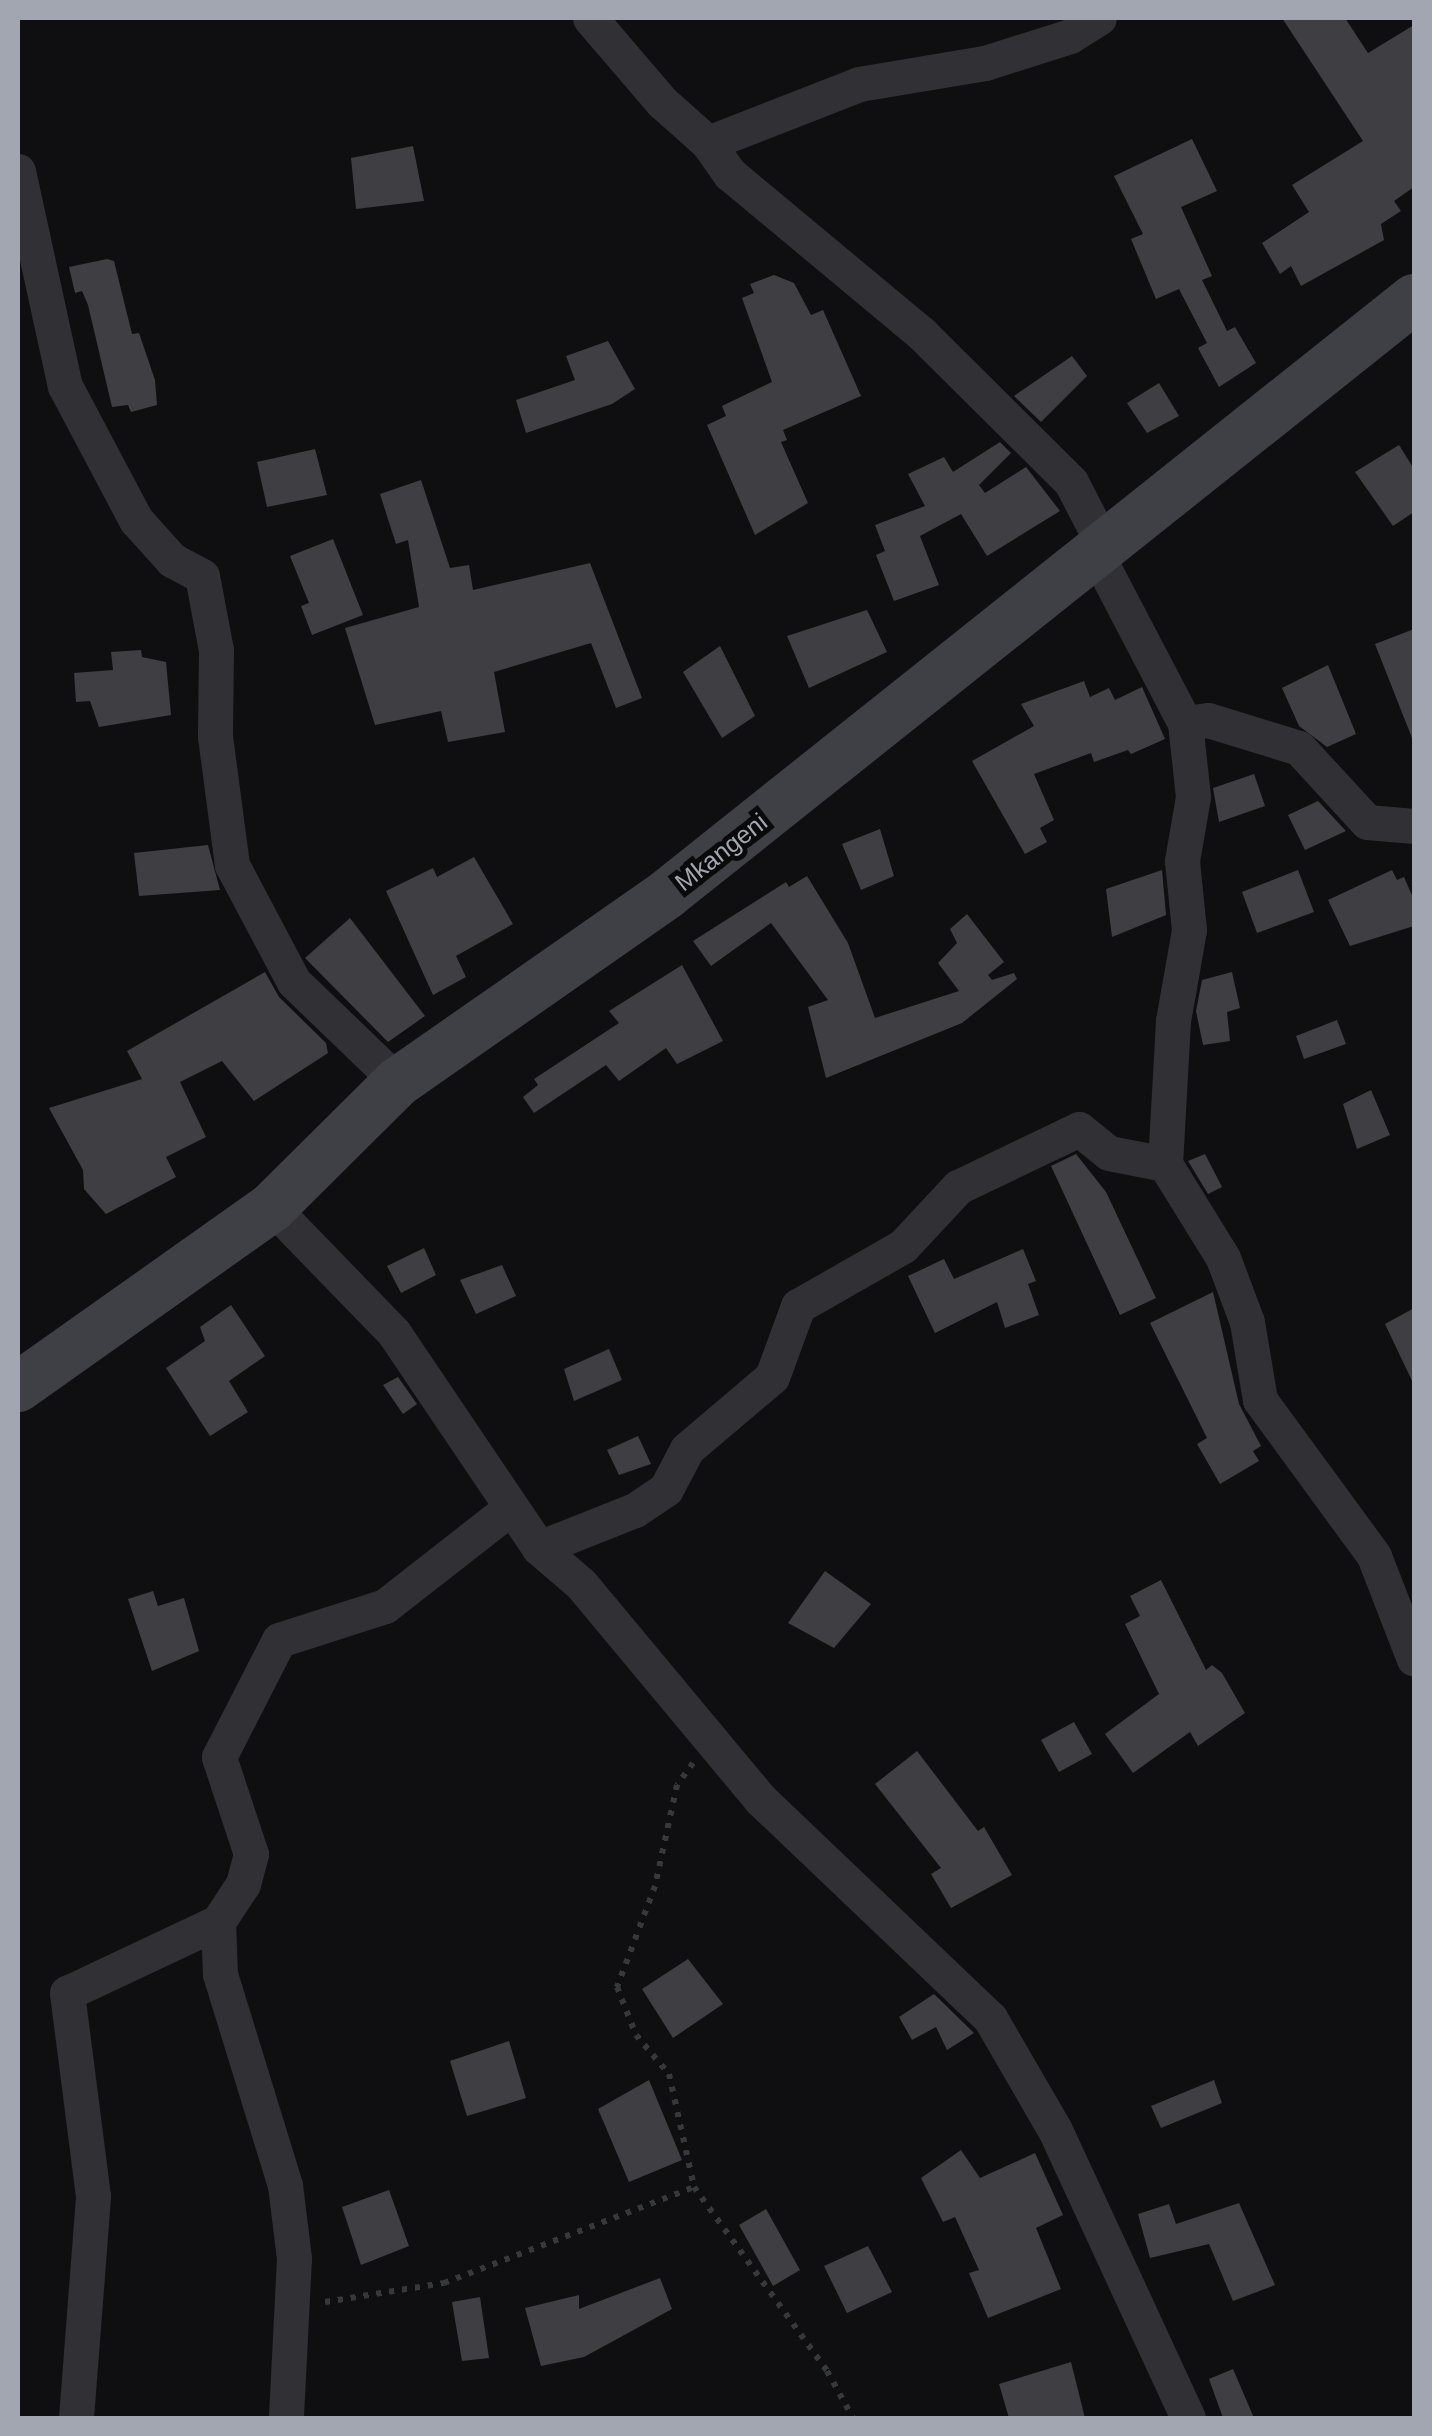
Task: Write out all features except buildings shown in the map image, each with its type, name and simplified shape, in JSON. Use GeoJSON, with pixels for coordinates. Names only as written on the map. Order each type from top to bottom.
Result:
{"type":"FeatureCollection","features":[{"type":"Feature","properties":{"kind":"street"},"geometry":{"type":"LineString","coordinates":[[590,18],[662,102],[708,143],[730,174],[973,382],[1071,482],[1185,723],[1192,797],[1182,861],[1189,930],[1173,1022],[1166,1164],[1223,1258],[1247,1322],[1260,1400],[1374,1556],[1414,1659]]}},
{"type":"Feature","properties":{"kind":"street"},"geometry":{"type":"LineString","coordinates":[[708,143],[859,84],[986,64],[1070,36],[1099,18]]}},
{"type":"Feature","properties":{"kind":"street"},"geometry":{"type":"LineString","coordinates":[[18,170],[29,290],[65,386],[136,520],[172,560],[202,576],[216,650],[215,736],[232,865],[294,982],[398,1082]]}},
{"type":"Feature","properties":{"kind":"street","name":"Mkangeni"},"geometry":{"type":"LineString","coordinates":[[18,1387],[272,1206],[398,1082],[667,894],[1414,299]]}},
{"type":"Feature","properties":{"kind":"street"},"geometry":{"type":"LineString","coordinates":[[1185,723],[1208,720],[1299,748],[1367,822],[1414,826]]}},
{"type":"Feature","properties":{"kind":"street"},"geometry":{"type":"LineString","coordinates":[[539,1548],[635,1510],[666,1489],[687,1449],[772,1378],[798,1306],[903,1246],[958,1187],[1080,1129],[1108,1153],[1166,1164]]}},
{"type":"Feature","properties":{"kind":"street"},"geometry":{"type":"LineString","coordinates":[[272,1206],[394,1333],[509,1510],[539,1548],[582,1584],[712,1744],[760,1798],[990,2018],[1055,2130],[1188,2418]]}},
{"type":"Feature","properties":{"kind":"street"},"geometry":{"type":"LineString","coordinates":[[76,2418],[93,2196],[66,1993],[218,1922],[242,1884],[252,1854],[219,1756],[280,1640],[384,1606],[509,1510]]}},
{"type":"Feature","properties":{"kind":"street"},"geometry":{"type":"LineString","coordinates":[[218,1922],[220,1974],[285,2185],[294,2302],[286,2418]]}},
{"type":"Feature","properties":{"kind":"path"},"geometry":{"type":"LineString","coordinates":[[712,1744],[677,1785],[655,1886],[617,1987],[636,2035],[669,2074],[694,2187],[827,2371],[853,2418]]}},
{"type":"Feature","properties":{"kind":"path"},"geometry":{"type":"LineString","coordinates":[[294,2302],[343,2301],[444,2282],[694,2187]]}}]}
